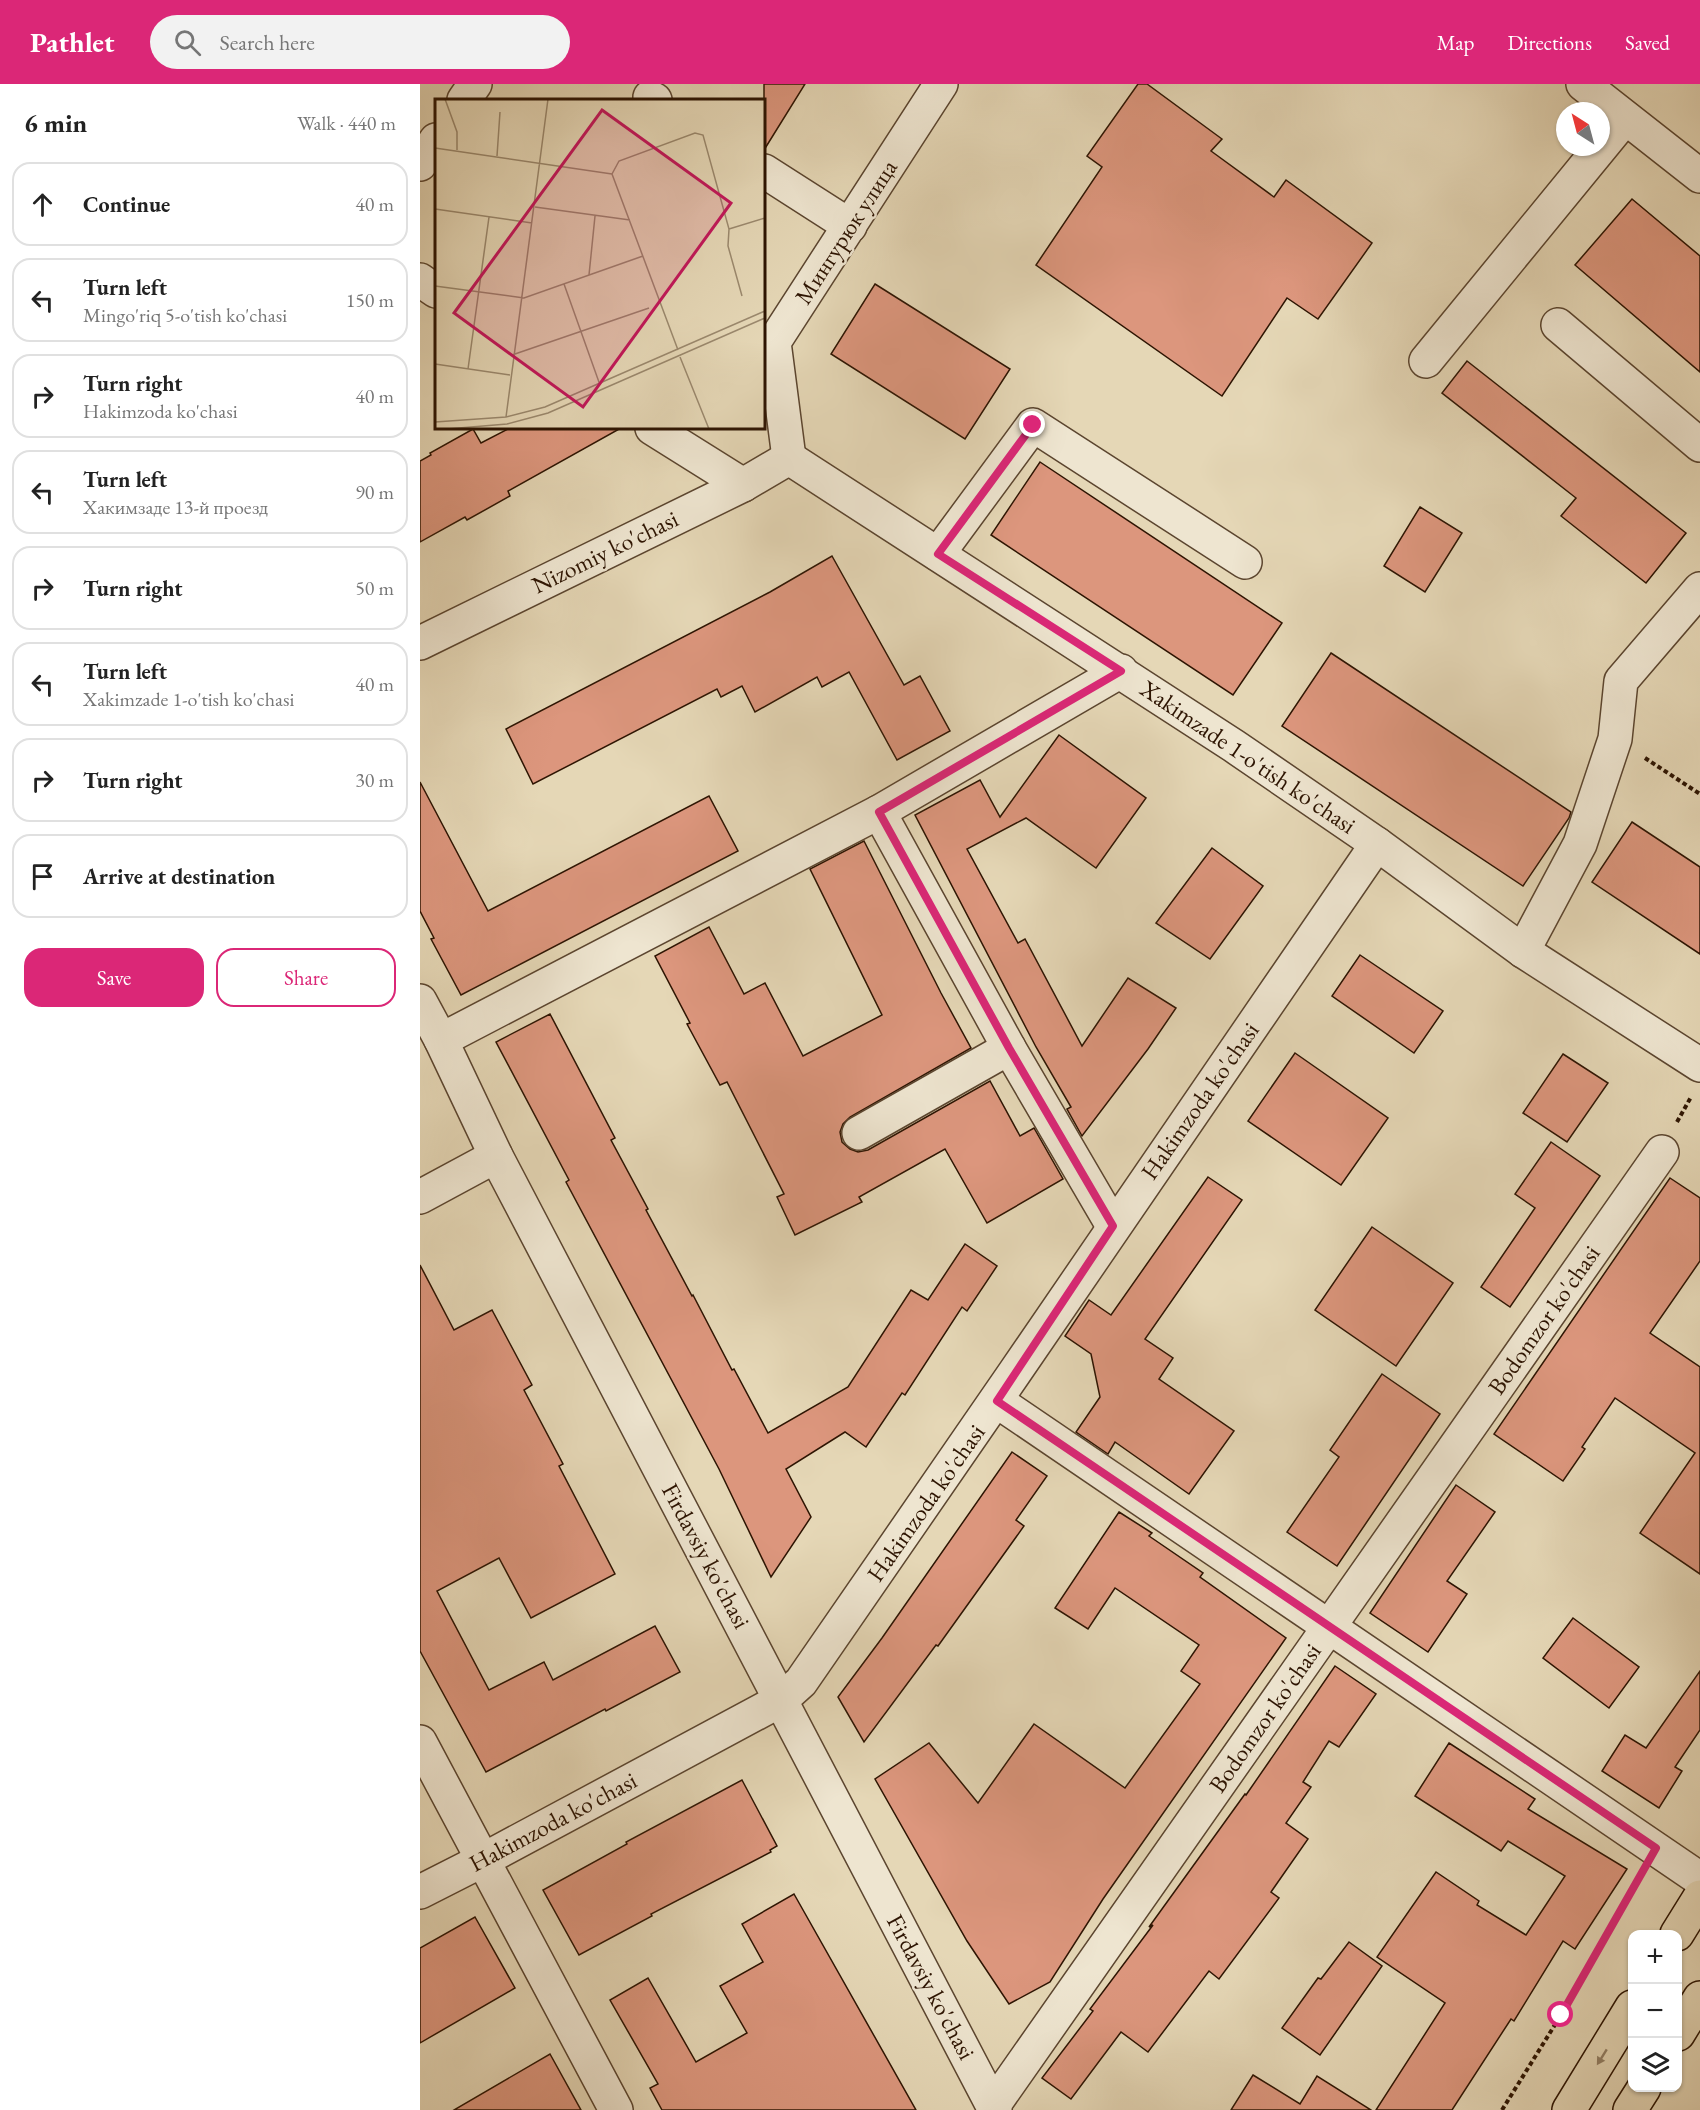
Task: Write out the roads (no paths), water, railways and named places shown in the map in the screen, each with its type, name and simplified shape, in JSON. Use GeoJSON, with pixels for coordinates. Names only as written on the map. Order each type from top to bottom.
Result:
{"type":"FeatureCollection","features":[{"type":"Feature","properties":{"kind":"main road"},"geometry":{"type":"LineString","coordinates":[[1680,1930],[1700,1897]]}},
{"type":"Feature","properties":{"kind":"main road"},"geometry":{"type":"LineString","coordinates":[[1682,2026],[1700,1998]]}},
{"type":"Feature","properties":{"kind":"main road"},"geometry":{"type":"LineString","coordinates":[[1569,2110],[1628,2014]]}},
{"type":"Feature","properties":{"kind":"main road"},"geometry":{"type":"LineString","coordinates":[[1630,2110],[1641,2092]]}},
{"type":"Feature","properties":{"kind":"street"},"geometry":{"type":"LineString","coordinates":[[465,99],[475,84]]}},
{"type":"Feature","properties":{"kind":"street","name":"Мингурюк улица"},"geometry":{"type":"LineString","coordinates":[[789,458],[769,339],[850,226],[941,84]]}},
{"type":"Feature","properties":{"kind":"street"},"geometry":{"type":"LineString","coordinates":[[1582,84],[1700,176]]}},
{"type":"Feature","properties":{"kind":"street"},"geometry":{"type":"LineString","coordinates":[[1426,361],[1625,118]]}},
{"type":"Feature","properties":{"kind":"street"},"geometry":{"type":"LineString","coordinates":[[420,164],[435,142]]}},
{"type":"Feature","properties":{"kind":"street"},"geometry":{"type":"LineString","coordinates":[[765,172],[850,226]]}},
{"type":"Feature","properties":{"kind":"street"},"geometry":{"type":"LineString","coordinates":[[420,280],[435,290]]}},
{"type":"Feature","properties":{"kind":"street"},"geometry":{"type":"LineString","coordinates":[[1558,325],[1700,445]]}},
{"type":"Feature","properties":{"kind":"street"},"geometry":{"type":"LineString","coordinates":[[938,554],[1033,425],[1245,562]]}},
{"type":"Feature","properties":{"kind":"street"},"geometry":{"type":"LineString","coordinates":[[654,429],[743,485]]}},
{"type":"Feature","properties":{"kind":"street","name":"Nizomiy ko'chasi"},"geometry":{"type":"LineString","coordinates":[[420,643],[743,485],[789,458]]}},
{"type":"Feature","properties":{"kind":"street","name":"Xakimzade 1-o'tish ko'chasi"},"geometry":{"type":"LineString","coordinates":[[789,458],[1234,746],[1377,844],[1697,1077]]}},
{"type":"Feature","properties":{"kind":"street"},"geometry":{"type":"LineString","coordinates":[[1523,951],[1580,844],[1615,739],[1621,681],[1700,589]]}},
{"type":"Feature","properties":{"kind":"street"},"geometry":{"type":"LineString","coordinates":[[441,1040],[879,812],[1121,671]]}},
{"type":"Feature","properties":{"kind":"street"},"geometry":{"type":"LineString","coordinates":[[879,812],[1009,1048],[1113,1226]]}},
{"type":"Feature","properties":{"kind":"street","name":"Hakimzoda ko'chasi"},"geometry":{"type":"LineString","coordinates":[[420,1892],[781,1700],[801,1682],[997,1401],[1113,1226],[1377,844]]}},
{"type":"Feature","properties":{"kind":"street","name":"Firdavsiy ko'chasi"},"geometry":{"type":"LineString","coordinates":[[420,1001],[496,1156],[994,2108]]}},
{"type":"Feature","properties":{"kind":"street"},"geometry":{"type":"LineString","coordinates":[[859,1133],[1009,1048]]}},
{"type":"Feature","properties":{"kind":"street","name":"Bodomzor ko'chasi"},"geometry":{"type":"LineString","coordinates":[[994,2108],[1662,1152]]}},
{"type":"Feature","properties":{"kind":"street"},"geometry":{"type":"LineString","coordinates":[[420,1197],[496,1156]]}},
{"type":"Feature","properties":{"kind":"street"},"geometry":{"type":"LineString","coordinates":[[997,1401],[1700,1879]]}},
{"type":"Feature","properties":{"kind":"street"},"geometry":{"type":"LineString","coordinates":[[420,1743],[616,2110]]}}]}
